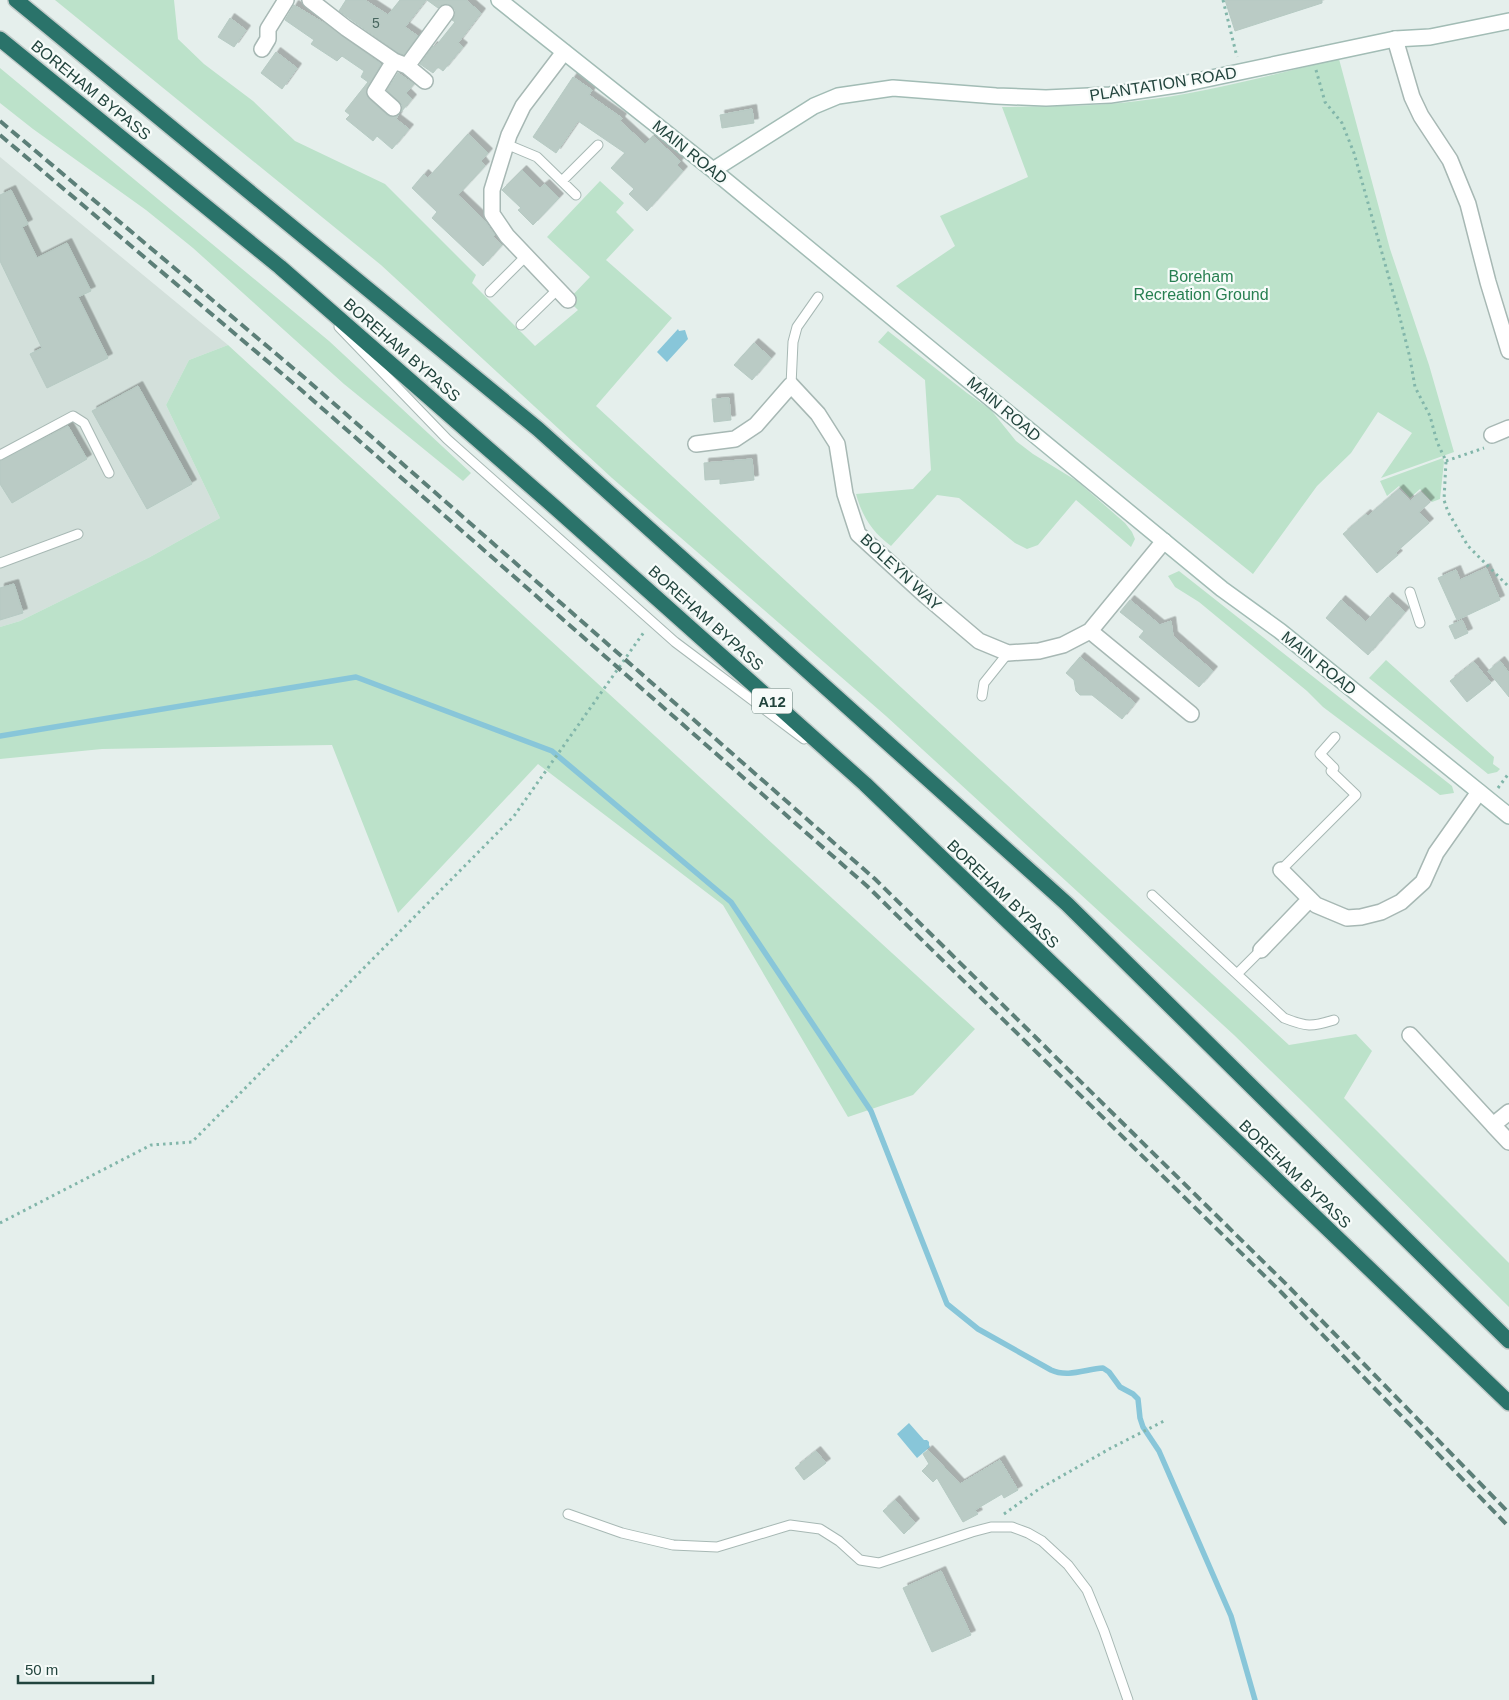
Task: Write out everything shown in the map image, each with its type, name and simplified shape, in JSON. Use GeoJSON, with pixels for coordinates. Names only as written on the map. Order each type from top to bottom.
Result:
{"type":"FeatureCollection","features":[{"type":"Feature","properties":{"kind":"highway","name":"BOREHAM BYPASS"},"geometry":{"type":"LineString","coordinates":[[16,0],[538,429],[1060,897],[1509,1341]]}},
{"type":"Feature","properties":{"kind":"highway","name":"BOREHAM BYPASS"},"geometry":{"type":"LineString","coordinates":[[0,39],[280,267],[558,510],[865,784],[1509,1403]]}},
{"type":"Feature","properties":{"kind":"street"},"geometry":{"type":"LineString","coordinates":[[262,49],[268,39],[268,29],[286,0]]}},
{"type":"Feature","properties":{"kind":"street"},"geometry":{"type":"LineString","coordinates":[[310,0],[346,28],[425,80]]}},
{"type":"Feature","properties":{"kind":"street","name":"MAIN ROAD"},"geometry":{"type":"LineString","coordinates":[[499,0],[714,170],[1222,589],[1280,631],[1509,816]]}},
{"type":"Feature","properties":{"kind":"street"},"geometry":{"type":"LineString","coordinates":[[393,108],[375,92],[446,13]]}},
{"type":"Feature","properties":{"kind":"street","name":"PLANTATION ROAD"},"geometry":{"type":"LineString","coordinates":[[714,170],[814,106],[838,96],[893,88],[1046,98],[1110,95],[1184,84],[1395,40],[1430,37],[1509,21]]}},
{"type":"Feature","properties":{"kind":"street"},"geometry":{"type":"LineString","coordinates":[[1395,40],[1412,97],[1421,116],[1450,160],[1468,204],[1488,282],[1509,351]]}},
{"type":"Feature","properties":{"kind":"street"},"geometry":{"type":"LineString","coordinates":[[563,294],[507,236],[492,214],[492,190],[506,144],[523,106],[564,52]]}},
{"type":"Feature","properties":{"kind":"street"},"geometry":{"type":"LineString","coordinates":[[696,444],[735,439],[756,425],[791,385]]}},
{"type":"Feature","properties":{"kind":"street","name":"BOLEYN WAY"},"geometry":{"type":"LineString","coordinates":[[791,385],[818,414],[837,444],[845,494],[858,534],[979,641],[1008,653],[1039,651],[1063,645],[1090,631],[1164,541]]}},
{"type":"Feature","properties":{"kind":"street"},"geometry":{"type":"LineString","coordinates":[[1492,435],[1509,428]]}},
{"type":"Feature","properties":{"kind":"street"},"geometry":{"type":"LineString","coordinates":[[1090,631],[1192,714]]}},
{"type":"Feature","properties":{"kind":"street"},"geometry":{"type":"LineString","coordinates":[[1281,870],[1316,905],[1347,918],[1381,912],[1401,902],[1424,882],[1436,854],[1479,792]]}},
{"type":"Feature","properties":{"kind":"street"},"geometry":{"type":"LineString","coordinates":[[1261,950],[1310,899]]}},
{"type":"Feature","properties":{"kind":"street"},"geometry":{"type":"LineString","coordinates":[[1410,1036],[1509,1142]]}},
{"type":"Feature","properties":{"kind":"street"},"geometry":{"type":"LineString","coordinates":[[1493,1126],[1509,1112]]}},
{"type":"Feature","properties":{"kind":"lane"},"geometry":{"type":"LineString","coordinates":[[506,144],[537,157],[576,195]]}},
{"type":"Feature","properties":{"kind":"lane"},"geometry":{"type":"LineString","coordinates":[[562,181],[598,145]]}},
{"type":"Feature","properties":{"kind":"lane"},"geometry":{"type":"LineString","coordinates":[[490,292],[526,256]]}},
{"type":"Feature","properties":{"kind":"lane"},"geometry":{"type":"LineString","coordinates":[[280,267],[448,439],[675,642],[865,784]]}},
{"type":"Feature","properties":{"kind":"lane"},"geometry":{"type":"LineString","coordinates":[[521,325],[563,294]]}},
{"type":"Feature","properties":{"kind":"lane"},"geometry":{"type":"LineString","coordinates":[[791,385],[792,350],[796,326],[818,297]]}},
{"type":"Feature","properties":{"kind":"lane"},"geometry":{"type":"LineString","coordinates":[[0,455],[73,416],[84,423],[108,472]]}},
{"type":"Feature","properties":{"kind":"lane"},"geometry":{"type":"LineString","coordinates":[[0,563],[78,534]]}},
{"type":"Feature","properties":{"kind":"lane"},"geometry":{"type":"LineString","coordinates":[[1410,592],[1420,623]]}},
{"type":"Feature","properties":{"kind":"lane"},"geometry":{"type":"LineString","coordinates":[[982,696],[984,683],[1008,653]]}},
{"type":"Feature","properties":{"kind":"lane"},"geometry":{"type":"LineString","coordinates":[[1281,870],[1356,795],[1331,771],[1334,768],[1320,754],[1335,737]]}},
{"type":"Feature","properties":{"kind":"lane"},"geometry":{"type":"LineString","coordinates":[[1152,896],[1284,1018],[1304,1026],[1316,1026],[1334,1020]]}},
{"type":"Feature","properties":{"kind":"lane"},"geometry":{"type":"LineString","coordinates":[[1237,974],[1261,950]]}},
{"type":"Feature","properties":{"kind":"lane"},"geometry":{"type":"LineString","coordinates":[[568,1514],[622,1533],[673,1545],[717,1548],[790,1525],[820,1529],[839,1541],[860,1560],[879,1563],[972,1532],[991,1527],[1012,1527],[1028,1533],[1042,1542],[1068,1565],[1087,1590],[1128,1700]]}},
{"type":"Feature","properties":{"kind":"path"},"geometry":{"type":"LineString","coordinates":[[1223,0],[1241,72]]}},
{"type":"Feature","properties":{"kind":"path"},"geometry":{"type":"LineString","coordinates":[[1313,57],[1325,102],[1342,123],[1354,153],[1398,310],[1415,387],[1430,416],[1437,442],[1446,461],[1444,500],[1448,512],[1468,546],[1509,587]]}},
{"type":"Feature","properties":{"kind":"path"},"geometry":{"type":"LineString","coordinates":[[1446,461],[1486,446],[1492,435]]}},
{"type":"Feature","properties":{"kind":"path"},"geometry":{"type":"LineString","coordinates":[[0,1222],[151,1145],[192,1142],[514,816],[652,621]]}},
{"type":"Feature","properties":{"kind":"path"},"geometry":{"type":"LineString","coordinates":[[991,1527],[1009,1509],[1038,1489],[1166,1420]]}},
{"type":"Feature","properties":{"kind":"shaded area"},"geometry":{"type":"Polygon","coordinates":[[[0,157],[228,345],[189,360],[166,405],[220,518],[150,557],[20,621],[0,627],[0,157]]]}},
{"type":"Feature","properties":{"kind":"green space"},"geometry":{"type":"Polygon","coordinates":[[[55,0],[174,0],[178,39],[204,64],[253,101],[295,141],[385,184],[476,275],[472,283],[535,346],[578,310],[568,300],[590,277],[547,237],[600,181],[624,203],[616,212],[634,230],[606,260],[672,318],[596,406],[1289,1045],[1356,1034],[1372,1051],[1344,1098],[1509,1263],[1509,1307],[1234,1035],[886,716],[612,478],[381,265],[55,0]]]}},
{"type":"Feature","properties":{"kind":"green space","name":"Boreham Recreation Ground"},"geometry":{"type":"Polygon","coordinates":[[[1339,59],[1390,249],[1429,365],[1454,452],[1381,478],[1412,433],[1378,412],[1351,453],[1317,486],[1253,574],[896,286],[955,246],[940,216],[1028,177],[1002,107],[1070,106],[1163,98],[1339,59]]]}},
{"type":"Feature","properties":{"kind":"green space"},"geometry":{"type":"Polygon","coordinates":[[[0,68],[329,341],[471,473],[463,481],[344,384],[193,248],[146,210],[0,103],[0,68]]]}},
{"type":"Feature","properties":{"kind":"green space"},"geometry":{"type":"Polygon","coordinates":[[[888,331],[991,410],[1016,441],[1033,454],[1077,481],[1125,523],[1135,539],[1131,547],[1076,500],[1038,545],[1027,549],[1015,543],[959,498],[937,495],[891,546],[884,541],[869,523],[861,509],[856,494],[913,489],[931,470],[925,380],[878,342],[888,331]]]}},
{"type":"Feature","properties":{"kind":"green space"},"geometry":{"type":"Polygon","coordinates":[[[228,345],[975,1029],[913,1095],[848,1117],[723,905],[538,764],[398,913],[332,745],[102,749],[0,759],[0,627],[20,621],[150,557],[220,518],[166,405],[189,360],[228,345]]]}},
{"type":"Feature","properties":{"kind":"green space"},"geometry":{"type":"Polygon","coordinates":[[[1443,458],[1440,499],[1432,502],[1420,489],[1410,498],[1399,486],[1387,496],[1380,481],[1443,458]]]}},
{"type":"Feature","properties":{"kind":"green space"},"geometry":{"type":"Polygon","coordinates":[[[1179,571],[1452,786],[1454,793],[1440,795],[1323,707],[1307,691],[1199,602],[1175,587],[1168,576],[1179,571]]]}},
{"type":"Feature","properties":{"kind":"green space"},"geometry":{"type":"Polygon","coordinates":[[[1386,660],[1494,757],[1493,764],[1500,769],[1497,772],[1488,774],[1369,678],[1386,660]]]}},
{"type":"Feature","properties":{"kind":"water"},"geometry":{"type":"Polygon","coordinates":[[[678,329],[679,331],[685,330],[688,339],[667,362],[657,352],[678,329]]]}},
{"type":"Feature","properties":{"kind":"water"},"geometry":{"type":"Polygon","coordinates":[[[909,1423],[924,1440],[929,1442],[930,1447],[917,1458],[897,1434],[909,1423]]]}},
{"type":"Feature","properties":{"kind":"building"},"geometry":{"type":"Polygon","coordinates":[[[346,0],[365,0],[388,15],[400,0],[426,0],[405,27],[418,36],[404,55],[398,53],[339,11],[346,0]]]}},
{"type":"Feature","properties":{"kind":"building"},"geometry":{"type":"Polygon","coordinates":[[[427,0],[466,0],[481,13],[458,43],[463,47],[443,71],[438,67],[433,73],[420,64],[433,46],[435,47],[455,22],[452,20],[455,10],[447,4],[438,8],[427,0]]]}},
{"type":"Feature","properties":{"kind":"building"},"geometry":{"type":"Polygon","coordinates":[[[1225,0],[1322,0],[1322,3],[1235,31],[1225,0]]]}},
{"type":"Feature","properties":{"kind":"building"},"geometry":{"type":"Polygon","coordinates":[[[294,5],[329,26],[381,64],[366,92],[369,99],[387,115],[392,117],[398,115],[396,119],[409,129],[392,149],[377,136],[373,141],[346,119],[350,115],[345,111],[368,82],[361,77],[364,71],[342,56],[337,61],[311,44],[314,40],[285,20],[294,5]]]}},
{"type":"Feature","properties":{"kind":"building"},"geometry":{"type":"Polygon","coordinates":[[[230,18],[246,30],[234,47],[218,37],[230,18]]]}},
{"type":"Feature","properties":{"kind":"building"},"geometry":{"type":"Polygon","coordinates":[[[276,52],[297,68],[282,89],[261,73],[276,52]]]}},
{"type":"Feature","properties":{"kind":"building"},"geometry":{"type":"Polygon","coordinates":[[[398,73],[414,84],[406,93],[412,99],[401,112],[402,105],[387,90],[398,73]]]}},
{"type":"Feature","properties":{"kind":"building"},"geometry":{"type":"Polygon","coordinates":[[[573,77],[592,90],[589,95],[622,118],[620,121],[645,144],[653,136],[680,161],[677,165],[683,171],[647,211],[629,194],[634,189],[611,168],[625,153],[578,121],[556,153],[533,137],[573,77]]]}},
{"type":"Feature","properties":{"kind":"building"},"geometry":{"type":"Polygon","coordinates":[[[752,109],[754,123],[722,128],[720,115],[752,109]]]}},
{"type":"Feature","properties":{"kind":"building"},"geometry":{"type":"Polygon","coordinates":[[[468,134],[488,153],[481,161],[485,166],[458,195],[484,220],[495,235],[493,237],[502,245],[483,266],[432,218],[437,212],[412,188],[424,174],[428,178],[468,134]]]}},
{"type":"Feature","properties":{"kind":"building"},"geometry":{"type":"Polygon","coordinates":[[[522,170],[540,188],[545,184],[559,198],[533,225],[518,210],[521,208],[502,190],[522,170]]]}},
{"type":"Feature","properties":{"kind":"building"},"geometry":{"type":"Polygon","coordinates":[[[11,190],[28,224],[22,227],[37,258],[67,243],[91,291],[78,297],[108,358],[47,388],[30,354],[42,348],[0,261],[0,195],[11,190]]]}},
{"type":"Feature","properties":{"kind":"building"},"geometry":{"type":"Polygon","coordinates":[[[754,343],[771,358],[752,380],[734,365],[754,343]]]}},
{"type":"Feature","properties":{"kind":"building"},"geometry":{"type":"Polygon","coordinates":[[[138,386],[192,484],[147,509],[92,411],[138,386]]]}},
{"type":"Feature","properties":{"kind":"building"},"geometry":{"type":"Polygon","coordinates":[[[729,398],[731,420],[714,422],[712,399],[729,398]]]}},
{"type":"Feature","properties":{"kind":"building"},"geometry":{"type":"Polygon","coordinates":[[[68,426],[87,459],[12,503],[0,484],[0,461],[68,426]]]}},
{"type":"Feature","properties":{"kind":"building"},"geometry":{"type":"Polygon","coordinates":[[[752,459],[754,480],[720,484],[720,479],[705,480],[704,463],[752,459]]]}},
{"type":"Feature","properties":{"kind":"building"},"geometry":{"type":"Polygon","coordinates":[[[1399,489],[1410,501],[1421,492],[1430,502],[1419,512],[1429,523],[1395,553],[1398,555],[1377,573],[1343,534],[1366,514],[1368,516],[1399,489]]]}},
{"type":"Feature","properties":{"kind":"building"},"geometry":{"type":"Polygon","coordinates":[[[1486,568],[1500,600],[1457,620],[1438,578],[1456,570],[1460,580],[1486,568]]]}},
{"type":"Feature","properties":{"kind":"building"},"geometry":{"type":"Polygon","coordinates":[[[14,584],[23,613],[0,620],[0,588],[14,584]]]}},
{"type":"Feature","properties":{"kind":"building"},"geometry":{"type":"Polygon","coordinates":[[[1388,597],[1405,612],[1368,655],[1326,618],[1341,600],[1366,622],[1388,597]]]}},
{"type":"Feature","properties":{"kind":"building"},"geometry":{"type":"Polygon","coordinates":[[[1130,600],[1160,625],[1171,621],[1173,636],[1213,671],[1199,687],[1139,637],[1144,631],[1120,612],[1130,600]]]}},
{"type":"Feature","properties":{"kind":"building"},"geometry":{"type":"Polygon","coordinates":[[[1462,620],[1468,633],[1455,639],[1449,626],[1462,620]]]}},
{"type":"Feature","properties":{"kind":"building"},"geometry":{"type":"Polygon","coordinates":[[[1080,657],[1135,703],[1122,719],[1092,695],[1080,695],[1076,691],[1074,680],[1066,673],[1080,657]]]}},
{"type":"Feature","properties":{"kind":"building"},"geometry":{"type":"Polygon","coordinates":[[[1500,661],[1509,673],[1509,697],[1488,671],[1500,661]]]}},
{"type":"Feature","properties":{"kind":"building"},"geometry":{"type":"Polygon","coordinates":[[[1474,662],[1491,683],[1467,702],[1450,681],[1474,662]]]}},
{"type":"Feature","properties":{"kind":"building"},"geometry":{"type":"Polygon","coordinates":[[[928,1450],[960,1484],[1000,1460],[1018,1490],[1004,1498],[1002,1494],[975,1510],[978,1514],[963,1522],[937,1478],[933,1482],[922,1471],[929,1464],[923,1454],[928,1450]]]}},
{"type":"Feature","properties":{"kind":"building"},"geometry":{"type":"Polygon","coordinates":[[[816,1451],[826,1463],[804,1480],[795,1468],[816,1451]]]}},
{"type":"Feature","properties":{"kind":"building"},"geometry":{"type":"Polygon","coordinates":[[[895,1500],[915,1523],[904,1534],[883,1511],[895,1500]]]}},
{"type":"Feature","properties":{"kind":"building"},"geometry":{"type":"Polygon","coordinates":[[[941,1571],[971,1635],[932,1652],[903,1588],[941,1571]]]}},
{"type":"Feature","properties":{"kind":"waterway"},"geometry":{"type":"LineString","coordinates":[[0,736],[356,677],[552,751],[731,902],[871,1111],[947,1304],[978,1329],[1051,1370],[1070,1373],[1103,1368],[1109,1372],[1120,1387],[1138,1399],[1143,1427],[1159,1451],[1231,1616],[1255,1700]]}},
{"type":"Feature","properties":{"kind":"railway"},"geometry":{"type":"LineString","coordinates":[[0,121],[306,379],[875,879],[1287,1285],[1509,1513]]}},
{"type":"Feature","properties":{"kind":"railway"},"geometry":{"type":"LineString","coordinates":[[0,135],[299,388],[867,886],[1282,1293],[1509,1527]]}}]}
